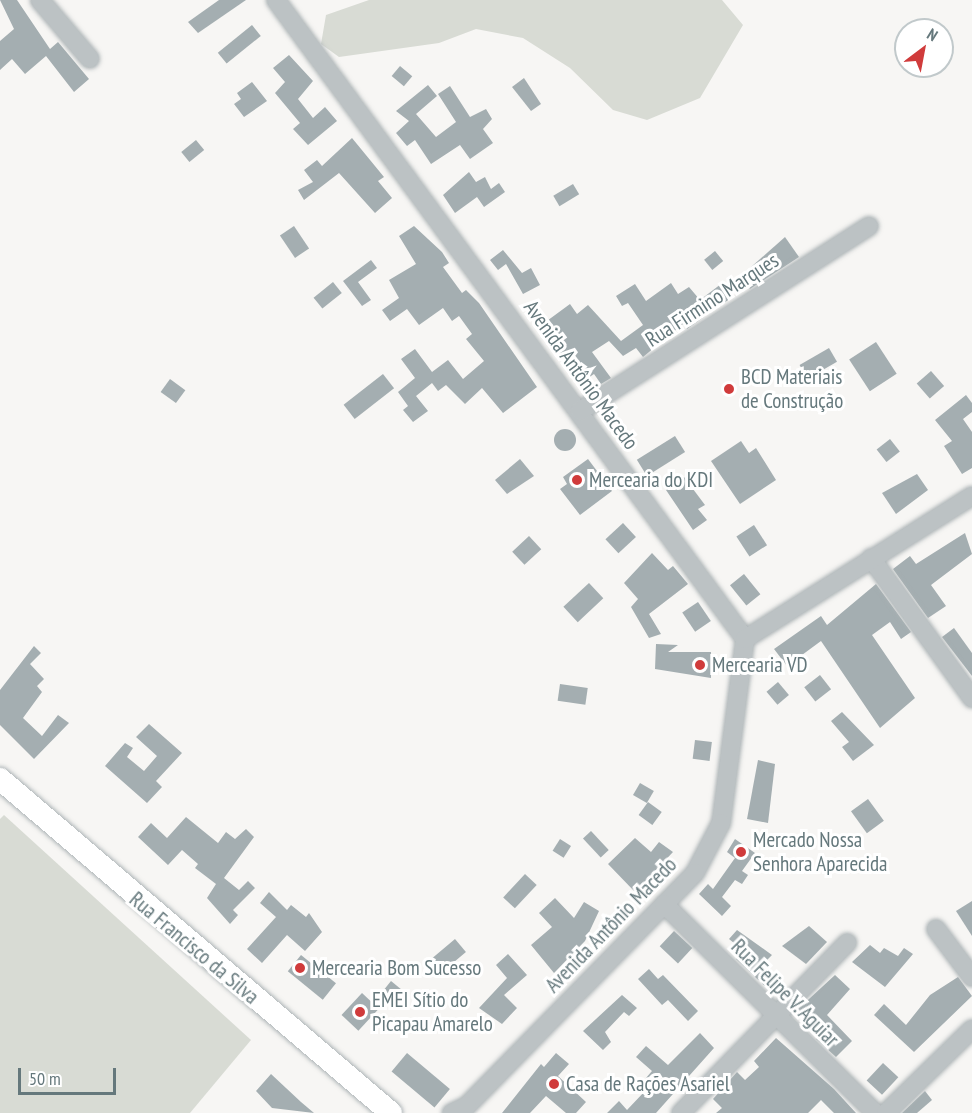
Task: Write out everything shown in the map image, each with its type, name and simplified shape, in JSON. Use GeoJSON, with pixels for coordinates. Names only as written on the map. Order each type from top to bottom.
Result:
{"type":"FeatureCollection","features":[{"type":"Feature","properties":{"kind":"main road","name":"Rua Francisco da Silva"},"geometry":{"type":"LineString","coordinates":[[0,779],[391,1113]]}},
{"type":"Feature","properties":{"kind":"street"},"geometry":{"type":"LineString","coordinates":[[40,0],[90,59]]}},
{"type":"Feature","properties":{"kind":"street","name":"Avenida Antônio Macedo"},"geometry":{"type":"LineString","coordinates":[[276,0],[746,639],[722,823],[694,873],[461,1111]]}},
{"type":"Feature","properties":{"kind":"street","name":"Rua Firmino Marques"},"geometry":{"type":"LineString","coordinates":[[580,411],[869,226]]}},
{"type":"Feature","properties":{"kind":"street"},"geometry":{"type":"LineString","coordinates":[[746,639],[972,496]]}},
{"type":"Feature","properties":{"kind":"street"},"geometry":{"type":"LineString","coordinates":[[871,558],[972,698]]}},
{"type":"Feature","properties":{"kind":"street","name":"Rua Felipe V. Aguiar"},"geometry":{"type":"LineString","coordinates":[[664,904],[875,1113]]}},
{"type":"Feature","properties":{"kind":"street"},"geometry":{"type":"LineString","coordinates":[[936,929],[972,977]]}},
{"type":"Feature","properties":{"kind":"street"},"geometry":{"type":"LineString","coordinates":[[681,1113],[847,943]]}},
{"type":"Feature","properties":{"kind":"street"},"geometry":{"type":"LineString","coordinates":[[886,1113],[972,1029]]}},
{"type":"Feature","properties":{"kind":"shaded area"},"geometry":{"type":"Polygon","coordinates":[[[369,0],[722,0],[743,25],[700,98],[647,120],[613,110],[570,68],[523,38],[476,29],[439,43],[339,57],[321,44],[326,15],[369,0]]]}},
{"type":"Feature","properties":{"kind":"shaded area"},"geometry":{"type":"Polygon","coordinates":[[[4,815],[251,1040],[190,1113],[0,1113],[0,819],[4,815]]]}},
{"type":"Feature","properties":{"kind":"building"},"geometry":{"type":"Polygon","coordinates":[[[0,0],[17,0],[50,49],[58,42],[89,79],[74,92],[46,56],[25,74],[12,59],[0,70],[0,41],[14,29],[0,0]]]}},
{"type":"Feature","properties":{"kind":"building"},"geometry":{"type":"Polygon","coordinates":[[[219,0],[246,0],[198,33],[188,22],[219,0]]]}},
{"type":"Feature","properties":{"kind":"building"},"geometry":{"type":"Polygon","coordinates":[[[252,25],[261,36],[227,64],[218,53],[252,25]]]}},
{"type":"Feature","properties":{"kind":"building"},"geometry":{"type":"Polygon","coordinates":[[[289,55],[313,81],[298,99],[313,118],[325,107],[337,121],[308,145],[293,129],[300,123],[275,93],[285,82],[273,68],[289,55]]]}},
{"type":"Feature","properties":{"kind":"building"},"geometry":{"type":"Polygon","coordinates":[[[400,66],[412,76],[404,86],[392,76],[400,66]]]}},
{"type":"Feature","properties":{"kind":"building"},"geometry":{"type":"Polygon","coordinates":[[[524,78],[541,104],[531,111],[512,87],[524,78]]]}},
{"type":"Feature","properties":{"kind":"building"},"geometry":{"type":"Polygon","coordinates":[[[252,82],[267,101],[244,117],[234,104],[241,99],[237,93],[252,82]]]}},
{"type":"Feature","properties":{"kind":"building"},"geometry":{"type":"Polygon","coordinates":[[[428,85],[437,96],[416,114],[436,137],[456,122],[438,94],[450,86],[470,117],[486,109],[492,119],[483,129],[493,143],[470,159],[460,145],[431,164],[415,140],[407,146],[396,133],[409,121],[396,111],[428,85]]]}},
{"type":"Feature","properties":{"kind":"building"},"geometry":{"type":"Polygon","coordinates":[[[352,138],[384,177],[378,181],[392,198],[375,213],[339,173],[304,200],[298,190],[313,182],[304,170],[317,160],[322,166],[352,138]]]}},
{"type":"Feature","properties":{"kind":"building"},"geometry":{"type":"Polygon","coordinates":[[[196,140],[204,150],[189,162],[181,152],[196,140]]]}},
{"type":"Feature","properties":{"kind":"building"},"geometry":{"type":"Polygon","coordinates":[[[469,172],[476,182],[485,177],[491,189],[499,183],[505,192],[484,207],[477,197],[455,213],[443,195],[469,172]]]}},
{"type":"Feature","properties":{"kind":"building"},"geometry":{"type":"Polygon","coordinates":[[[573,184],[579,194],[559,206],[553,196],[573,184]]]}},
{"type":"Feature","properties":{"kind":"building"},"geometry":{"type":"Polygon","coordinates":[[[294,226],[309,248],[295,258],[280,236],[294,226]]]}},
{"type":"Feature","properties":{"kind":"building"},"geometry":{"type":"Polygon","coordinates":[[[414,226],[442,252],[449,263],[443,267],[462,293],[466,290],[479,303],[537,387],[503,413],[482,388],[465,404],[446,385],[438,391],[432,383],[416,396],[428,411],[413,422],[403,410],[408,406],[398,392],[415,378],[401,359],[415,349],[432,372],[448,360],[463,379],[484,361],[466,339],[472,334],[459,316],[452,321],[443,308],[419,325],[407,309],[390,321],[382,310],[399,298],[389,280],[416,264],[399,236],[414,226]]]}},
{"type":"Feature","properties":{"kind":"building"},"geometry":{"type":"Polygon","coordinates":[[[785,237],[799,257],[750,289],[741,276],[785,237]]]}},
{"type":"Feature","properties":{"kind":"building"},"geometry":{"type":"Polygon","coordinates":[[[503,250],[522,273],[531,268],[540,285],[523,294],[506,264],[498,270],[490,260],[503,250]]]}},
{"type":"Feature","properties":{"kind":"building"},"geometry":{"type":"Polygon","coordinates":[[[715,251],[723,261],[712,270],[704,260],[715,251]]]}},
{"type":"Feature","properties":{"kind":"building"},"geometry":{"type":"Polygon","coordinates":[[[371,260],[377,268],[358,282],[371,300],[362,306],[343,281],[371,260]]]}},
{"type":"Feature","properties":{"kind":"building"},"geometry":{"type":"Polygon","coordinates":[[[333,282],[342,293],[322,309],[314,298],[333,282]]]}},
{"type":"Feature","properties":{"kind":"building"},"geometry":{"type":"Polygon","coordinates":[[[671,283],[678,294],[689,287],[700,300],[721,284],[731,298],[687,329],[683,324],[643,357],[636,348],[623,356],[609,341],[592,352],[611,378],[601,384],[594,374],[582,382],[536,329],[570,304],[577,314],[588,305],[621,341],[643,325],[628,303],[622,306],[616,296],[635,284],[646,301],[671,283]]]}},
{"type":"Feature","properties":{"kind":"building"},"geometry":{"type":"Polygon","coordinates":[[[876,342],[897,374],[870,391],[849,359],[876,342]]]}},
{"type":"Feature","properties":{"kind":"building"},"geometry":{"type":"Polygon","coordinates":[[[829,348],[837,362],[808,379],[800,365],[829,348]]]}},
{"type":"Feature","properties":{"kind":"building"},"geometry":{"type":"Polygon","coordinates":[[[931,371],[944,386],[930,399],[917,383],[931,371]]]}},
{"type":"Feature","properties":{"kind":"building"},"geometry":{"type":"Polygon","coordinates":[[[383,374],[394,388],[355,419],[344,405],[383,374]]]}},
{"type":"Feature","properties":{"kind":"building"},"geometry":{"type":"Polygon","coordinates":[[[170,379],[185,390],[176,403],[161,392],[170,379]]]}},
{"type":"Feature","properties":{"kind":"building"},"geometry":{"type":"Polygon","coordinates":[[[966,395],[972,403],[972,412],[963,419],[972,432],[972,468],[962,474],[944,446],[952,441],[935,420],[966,395]]]}},
{"type":"Feature","properties":{"kind":"building"},"geometry":{"type":"Polygon","coordinates":[[[565,429],[575,436],[576,440],[569,450],[565,451],[555,444],[554,440],[561,430],[565,429]]]}},
{"type":"Feature","properties":{"kind":"building"},"geometry":{"type":"Polygon","coordinates":[[[675,436],[685,452],[647,476],[637,460],[675,436]]]}},
{"type":"Feature","properties":{"kind":"building"},"geometry":{"type":"Polygon","coordinates":[[[890,439],[900,452],[886,462],[877,449],[890,439]]]}},
{"type":"Feature","properties":{"kind":"building"},"geometry":{"type":"Polygon","coordinates":[[[741,441],[749,453],[756,448],[776,480],[740,504],[711,461],[741,441]]]}},
{"type":"Feature","properties":{"kind":"building"},"geometry":{"type":"Polygon","coordinates":[[[520,459],[534,476],[507,494],[495,480],[520,459]]]}},
{"type":"Feature","properties":{"kind":"building"},"geometry":{"type":"Polygon","coordinates":[[[588,459],[612,491],[580,515],[560,489],[567,484],[563,477],[588,459]]]}},
{"type":"Feature","properties":{"kind":"building"},"geometry":{"type":"Polygon","coordinates":[[[917,474],[928,490],[896,514],[882,493],[917,474]]]}},
{"type":"Feature","properties":{"kind":"building"},"geometry":{"type":"Polygon","coordinates":[[[684,477],[705,505],[698,509],[707,520],[693,530],[666,490],[684,477]]]}},
{"type":"Feature","properties":{"kind":"building"},"geometry":{"type":"Polygon","coordinates":[[[623,523],[636,537],[618,553],[605,539],[623,523]]]}},
{"type":"Feature","properties":{"kind":"building"},"geometry":{"type":"Polygon","coordinates":[[[754,525],[767,545],[749,557],[736,536],[754,525]]]}},
{"type":"Feature","properties":{"kind":"building"},"geometry":{"type":"Polygon","coordinates":[[[965,533],[972,554],[931,585],[946,606],[928,618],[893,569],[910,556],[916,564],[965,533]]]}},
{"type":"Feature","properties":{"kind":"building"},"geometry":{"type":"Polygon","coordinates":[[[529,536],[541,549],[524,565],[512,552],[529,536]]]}},
{"type":"Feature","properties":{"kind":"building"},"geometry":{"type":"Polygon","coordinates":[[[652,553],[668,570],[673,566],[688,584],[649,614],[661,634],[649,638],[631,607],[638,599],[624,583],[652,553]]]}},
{"type":"Feature","properties":{"kind":"building"},"geometry":{"type":"Polygon","coordinates":[[[744,574],[760,594],[746,606],[730,585],[744,574]]]}},
{"type":"Feature","properties":{"kind":"building"},"geometry":{"type":"Polygon","coordinates":[[[589,583],[603,598],[578,622],[563,607],[589,583]]]}},
{"type":"Feature","properties":{"kind":"building"},"geometry":{"type":"Polygon","coordinates":[[[876,584],[911,632],[901,639],[890,622],[872,635],[915,698],[880,728],[821,641],[787,666],[774,649],[821,616],[827,625],[876,584]]]}},
{"type":"Feature","properties":{"kind":"building"},"geometry":{"type":"Polygon","coordinates":[[[698,602],[711,621],[695,632],[682,613],[698,602]]]}},
{"type":"Feature","properties":{"kind":"building"},"geometry":{"type":"Polygon","coordinates":[[[954,628],[972,653],[972,676],[942,637],[954,628]]]}},
{"type":"Feature","properties":{"kind":"building"},"geometry":{"type":"Polygon","coordinates":[[[656,644],[678,645],[668,652],[711,652],[711,678],[655,669],[656,644]]]}},
{"type":"Feature","properties":{"kind":"building"},"geometry":{"type":"Polygon","coordinates":[[[34,646],[41,653],[30,664],[44,679],[37,686],[42,692],[23,718],[42,736],[58,715],[69,723],[34,759],[0,725],[0,690],[34,646]]]}},
{"type":"Feature","properties":{"kind":"building"},"geometry":{"type":"Polygon","coordinates":[[[820,675],[831,689],[815,701],[804,687],[820,675]]]}},
{"type":"Feature","properties":{"kind":"building"},"geometry":{"type":"Polygon","coordinates":[[[778,682],[789,695],[777,705],[767,692],[778,682]]]}},
{"type":"Feature","properties":{"kind":"building"},"geometry":{"type":"Polygon","coordinates":[[[560,684],[588,688],[585,705],[558,701],[560,684]]]}},
{"type":"Feature","properties":{"kind":"building"},"geometry":{"type":"Polygon","coordinates":[[[842,712],[874,745],[853,761],[842,747],[849,742],[831,721],[842,712]]]}},
{"type":"Feature","properties":{"kind":"building"},"geometry":{"type":"Polygon","coordinates":[[[149,724],[182,753],[156,781],[162,787],[147,803],[105,766],[125,743],[133,748],[127,757],[144,771],[157,756],[136,737],[149,724]]]}},
{"type":"Feature","properties":{"kind":"building"},"geometry":{"type":"Polygon","coordinates":[[[695,740],[712,742],[710,761],[693,759],[695,740]]]}},
{"type":"Feature","properties":{"kind":"building"},"geometry":{"type":"Polygon","coordinates":[[[758,760],[775,764],[768,823],[747,819],[758,760]]]}},
{"type":"Feature","properties":{"kind":"building"},"geometry":{"type":"Polygon","coordinates":[[[640,783],[654,791],[647,803],[633,795],[640,783]]]}},
{"type":"Feature","properties":{"kind":"building"},"geometry":{"type":"Polygon","coordinates":[[[868,799],[884,821],[867,833],[851,811],[868,799]]]}},
{"type":"Feature","properties":{"kind":"building"},"geometry":{"type":"Polygon","coordinates":[[[648,802],[662,812],[652,825],[639,815],[648,802]]]}},
{"type":"Feature","properties":{"kind":"building"},"geometry":{"type":"Polygon","coordinates":[[[186,817],[218,843],[226,832],[235,839],[246,829],[254,837],[224,878],[239,890],[248,881],[255,888],[233,910],[238,915],[230,924],[207,898],[216,884],[195,868],[198,864],[182,850],[168,865],[138,837],[151,823],[167,838],[186,817]]]}},
{"type":"Feature","properties":{"kind":"building"},"geometry":{"type":"Polygon","coordinates":[[[591,831],[609,850],[601,858],[583,839],[591,831]]]}},
{"type":"Feature","properties":{"kind":"building"},"geometry":{"type":"Polygon","coordinates":[[[635,838],[651,852],[659,842],[673,852],[635,892],[608,864],[635,838]]]}},
{"type":"Feature","properties":{"kind":"building"},"geometry":{"type":"Polygon","coordinates":[[[560,839],[571,846],[564,858],[553,851],[560,839]]]}},
{"type":"Feature","properties":{"kind":"building"},"geometry":{"type":"Polygon","coordinates":[[[735,839],[755,853],[742,871],[748,875],[742,884],[735,880],[722,897],[731,906],[722,916],[699,894],[708,884],[713,889],[735,858],[727,852],[735,839]]]}},
{"type":"Feature","properties":{"kind":"building"},"geometry":{"type":"Polygon","coordinates":[[[525,874],[537,885],[515,908],[503,897],[525,874]]]}},
{"type":"Feature","properties":{"kind":"building"},"geometry":{"type":"Polygon","coordinates":[[[269,892],[287,910],[291,905],[306,917],[309,913],[322,932],[305,951],[287,935],[262,963],[247,949],[276,917],[260,903],[269,892]]]}},
{"type":"Feature","properties":{"kind":"building"},"geometry":{"type":"Polygon","coordinates":[[[555,898],[574,918],[584,902],[599,911],[585,941],[554,973],[531,945],[552,927],[539,913],[555,898]]]}},
{"type":"Feature","properties":{"kind":"building"},"geometry":{"type":"Polygon","coordinates":[[[972,901],[972,936],[956,911],[972,901]]]}},
{"type":"Feature","properties":{"kind":"building"},"geometry":{"type":"Polygon","coordinates":[[[809,926],[827,942],[806,964],[782,946],[809,926]]]}},
{"type":"Feature","properties":{"kind":"building"},"geometry":{"type":"Polygon","coordinates":[[[737,930],[772,955],[762,965],[781,983],[772,993],[736,959],[744,951],[729,939],[737,930]]]}},
{"type":"Feature","properties":{"kind":"building"},"geometry":{"type":"Polygon","coordinates":[[[674,931],[692,948],[678,963],[660,946],[674,931]]]}},
{"type":"Feature","properties":{"kind":"building"},"geometry":{"type":"Polygon","coordinates":[[[455,939],[466,952],[437,976],[426,963],[455,939]]]}},
{"type":"Feature","properties":{"kind":"building"},"geometry":{"type":"Polygon","coordinates":[[[870,945],[880,953],[884,948],[898,956],[904,948],[913,954],[885,987],[852,962],[870,945]]]}},
{"type":"Feature","properties":{"kind":"building"},"geometry":{"type":"Polygon","coordinates":[[[508,954],[527,975],[504,995],[517,1008],[502,1024],[479,1008],[507,978],[496,965],[508,954]]]}},
{"type":"Feature","properties":{"kind":"building"},"geometry":{"type":"Polygon","coordinates":[[[301,955],[336,983],[323,1000],[288,971],[301,955]]]}},
{"type":"Feature","properties":{"kind":"building"},"geometry":{"type":"Polygon","coordinates":[[[649,969],[658,979],[663,975],[698,1011],[688,1021],[668,1000],[662,1005],[638,979],[649,969]]]}},
{"type":"Feature","properties":{"kind":"building"},"geometry":{"type":"Polygon","coordinates":[[[835,975],[850,989],[827,1015],[852,1041],[836,1057],[816,1039],[822,1032],[797,1010],[835,975]]]}},
{"type":"Feature","properties":{"kind":"building"},"geometry":{"type":"Polygon","coordinates":[[[958,977],[972,996],[914,1052],[874,1015],[884,1004],[906,1025],[930,995],[958,977]]]}},
{"type":"Feature","properties":{"kind":"building"},"geometry":{"type":"Polygon","coordinates":[[[391,981],[401,989],[391,1002],[381,993],[391,981]]]}},
{"type":"Feature","properties":{"kind":"building","name":"EMEI Sítio do Picapau Amarelo"},"geometry":{"type":"Polygon","coordinates":[[[362,993],[379,1009],[358,1031],[342,1015],[362,993]]]}},
{"type":"Feature","properties":{"kind":"building"},"geometry":{"type":"Polygon","coordinates":[[[622,995],[637,1008],[629,1016],[624,1012],[605,1032],[611,1042],[603,1050],[583,1031],[622,995]]]}},
{"type":"Feature","properties":{"kind":"building"},"geometry":{"type":"Polygon","coordinates":[[[700,1033],[714,1048],[656,1113],[607,1113],[619,1101],[627,1110],[645,1091],[639,1086],[652,1071],[636,1057],[646,1046],[668,1065],[700,1033]]]}},
{"type":"Feature","properties":{"kind":"building"},"geometry":{"type":"Polygon","coordinates":[[[776,1038],[834,1089],[856,1113],[834,1113],[821,1100],[808,1113],[716,1113],[722,1108],[713,1099],[737,1072],[745,1080],[759,1067],[754,1061],[776,1038]]]}},
{"type":"Feature","properties":{"kind":"building"},"geometry":{"type":"Polygon","coordinates":[[[407,1053],[450,1089],[434,1107],[392,1071],[407,1053]]]}},
{"type":"Feature","properties":{"kind":"building"},"geometry":{"type":"Polygon","coordinates":[[[556,1053],[569,1064],[558,1076],[586,1102],[576,1113],[566,1113],[546,1096],[530,1113],[502,1113],[541,1064],[544,1067],[556,1053]]]}},
{"type":"Feature","properties":{"kind":"building"},"geometry":{"type":"Polygon","coordinates":[[[883,1063],[898,1077],[882,1095],[867,1081],[883,1063]]]}},
{"type":"Feature","properties":{"kind":"building"},"geometry":{"type":"Polygon","coordinates":[[[271,1074],[314,1113],[272,1108],[256,1091],[271,1074]]]}},
{"type":"Feature","properties":{"kind":"building"},"geometry":{"type":"Polygon","coordinates":[[[925,1091],[932,1100],[917,1113],[902,1113],[925,1091]]]}},
{"type":"Feature","properties":{"kind":"place","name":"BCD Materiais de Construção"},"geometry":{"type":"Point","coordinates":[729,389]}},
{"type":"Feature","properties":{"kind":"place","name":"Mercearia do KDI"},"geometry":{"type":"Point","coordinates":[577,480]}},
{"type":"Feature","properties":{"kind":"place","name":"Mercearia VD"},"geometry":{"type":"Point","coordinates":[700,665]}},
{"type":"Feature","properties":{"kind":"place","name":"Mercado Nossa Senhora Aparecida"},"geometry":{"type":"Point","coordinates":[741,852]}},
{"type":"Feature","properties":{"kind":"place","name":"Mercearia Bom Sucesso"},"geometry":{"type":"Point","coordinates":[300,968]}},
{"type":"Feature","properties":{"kind":"place","name":"EMEI Sítio do Picapau Amarelo"},"geometry":{"type":"Point","coordinates":[360,1012]}},
{"type":"Feature","properties":{"kind":"place","name":"Casa de Rações Asariel"},"geometry":{"type":"Point","coordinates":[554,1084]}}]}
